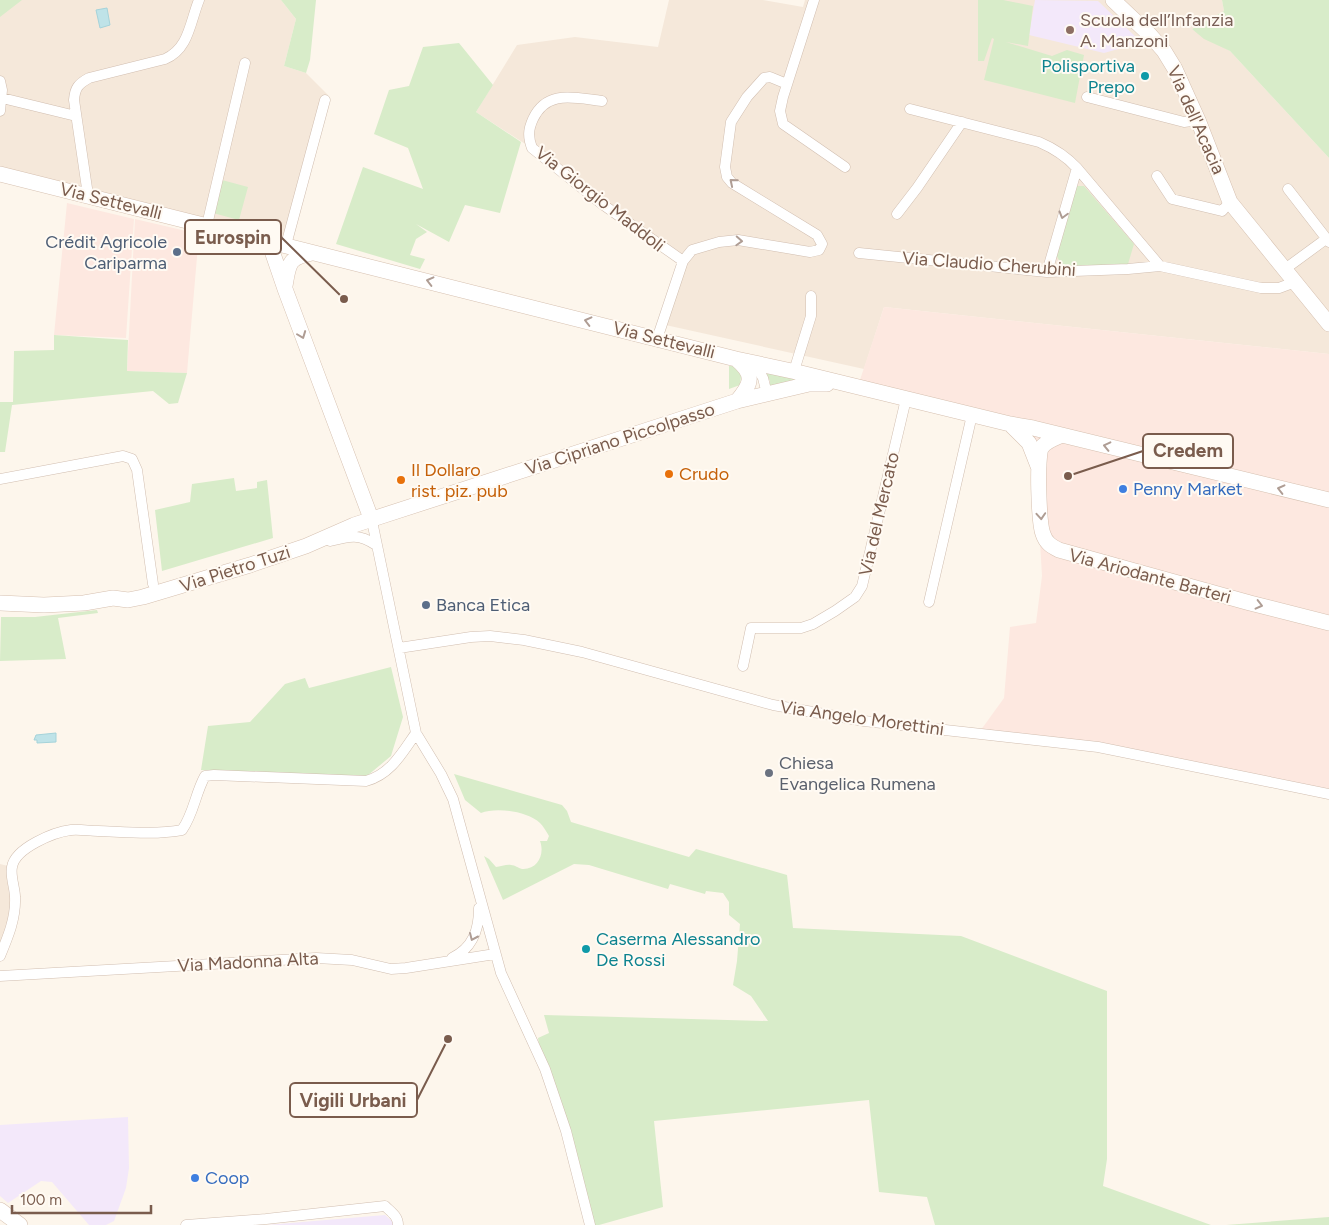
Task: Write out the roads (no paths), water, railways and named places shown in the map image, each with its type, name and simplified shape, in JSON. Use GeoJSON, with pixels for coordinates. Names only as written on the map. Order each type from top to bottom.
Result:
{"type":"FeatureCollection","features":[{"type":"Feature","properties":{"kind":"main road","name":"Via dell'Acacia"},"geometry":{"type":"LineString","coordinates":[[1113,0],[1164,51],[1175,69],[1198,120],[1230,202],[1329,324]]}},
{"type":"Feature","properties":{"kind":"main road","name":"Via Settevalli"},"geometry":{"type":"LineString","coordinates":[[0,174],[754,363],[797,377],[846,385],[1329,500]]}},
{"type":"Feature","properties":{"kind":"main road","name":"Via Cipriano Piccolpasso"},"geometry":{"type":"LineString","coordinates":[[263,240],[272,251],[372,521],[737,401],[767,394],[797,377]]}},
{"type":"Feature","properties":{"kind":"main road"},"geometry":{"type":"LineString","coordinates":[[285,289],[287,271],[294,258],[314,253]]}},
{"type":"Feature","properties":{"kind":"main road"},"geometry":{"type":"LineString","coordinates":[[736,359],[750,376],[749,385],[737,401]]}},
{"type":"Feature","properties":{"kind":"main road"},"geometry":{"type":"LineString","coordinates":[[1010,424],[1029,442],[1038,467]]}},
{"type":"Feature","properties":{"kind":"main road"},"geometry":{"type":"LineString","coordinates":[[1038,467],[1039,453],[1043,446],[1062,435]]}},
{"type":"Feature","properties":{"kind":"main road","name":"Via Ariodante Barteri"},"geometry":{"type":"LineString","coordinates":[[1038,467],[1042,533],[1048,544],[1059,550],[1329,623]]}},
{"type":"Feature","properties":{"kind":"main road","name":"Via Cipriano Piccolpasso"},"geometry":{"type":"LineString","coordinates":[[360,490],[376,509],[399,511]]}},
{"type":"Feature","properties":{"kind":"main road"},"geometry":{"type":"LineString","coordinates":[[348,525],[358,512],[360,490]]}},
{"type":"Feature","properties":{"kind":"main road","name":"Via Pietro Tuzi"},"geometry":{"type":"LineString","coordinates":[[113,598],[128,591],[348,525],[372,521]]}},
{"type":"Feature","properties":{"kind":"main road","name":"Via Pietro Tuzi"},"geometry":{"type":"LineString","coordinates":[[0,603],[44,605],[113,598],[128,600],[143,597],[306,546],[348,525]]}},
{"type":"Feature","properties":{"kind":"main road"},"geometry":{"type":"LineString","coordinates":[[0,1210],[20,1225]]}},
{"type":"Feature","properties":{"kind":"street"},"geometry":{"type":"LineString","coordinates":[[88,195],[74,100],[75,90],[79,84],[89,78],[174,56],[184,44],[199,0]]}},
{"type":"Feature","properties":{"kind":"street"},"geometry":{"type":"LineString","coordinates":[[814,0],[780,111],[783,124],[846,167]]}},
{"type":"Feature","properties":{"kind":"street"},"geometry":{"type":"LineString","coordinates":[[206,225],[245,63]]}},
{"type":"Feature","properties":{"kind":"street"},"geometry":{"type":"LineString","coordinates":[[657,339],[682,261],[692,250],[719,242],[738,240],[810,252],[819,250],[822,244],[817,235],[732,183],[727,176],[725,168],[731,122],[747,97],[764,78],[770,76],[787,84]]}},
{"type":"Feature","properties":{"kind":"street"},"geometry":{"type":"LineString","coordinates":[[0,81],[1,104],[76,116]]}},
{"type":"Feature","properties":{"kind":"street"},"geometry":{"type":"LineString","coordinates":[[1087,97],[1184,122],[1198,120]]}},
{"type":"Feature","properties":{"kind":"street","name":"Via Giorgio Maddoli"},"geometry":{"type":"LineString","coordinates":[[602,101],[558,98],[546,102],[537,110],[529,127],[529,139],[532,148],[602,204],[682,261]]}},
{"type":"Feature","properties":{"kind":"street"},"geometry":{"type":"LineString","coordinates":[[286,245],[325,100]]}},
{"type":"Feature","properties":{"kind":"street"},"geometry":{"type":"LineString","coordinates":[[910,109],[1038,142],[1053,148],[1069,159],[1160,266]]}},
{"type":"Feature","properties":{"kind":"street"},"geometry":{"type":"LineString","coordinates":[[897,214],[962,122]]}},
{"type":"Feature","properties":{"kind":"street"},"geometry":{"type":"LineString","coordinates":[[1047,272],[1077,168]]}},
{"type":"Feature","properties":{"kind":"street"},"geometry":{"type":"LineString","coordinates":[[1157,176],[1172,199],[1222,211],[1230,202]]}},
{"type":"Feature","properties":{"kind":"street"},"geometry":{"type":"LineString","coordinates":[[1285,270],[1328,240],[1288,189]]}},
{"type":"Feature","properties":{"kind":"street","name":"Via Claudio Cherubini"},"geometry":{"type":"LineString","coordinates":[[859,253],[1047,272],[1160,266],[1261,288],[1280,288],[1295,282]]}},
{"type":"Feature","properties":{"kind":"street"},"geometry":{"type":"LineString","coordinates":[[797,377],[811,316],[811,296]]}},
{"type":"Feature","properties":{"kind":"street"},"geometry":{"type":"LineString","coordinates":[[754,363],[763,378],[767,394]]}},
{"type":"Feature","properties":{"kind":"street","name":"Via del Mercato"},"geometry":{"type":"LineString","coordinates":[[743,666],[751,628],[801,628],[813,624],[855,596],[862,586],[906,399]]}},
{"type":"Feature","properties":{"kind":"street"},"geometry":{"type":"LineString","coordinates":[[929,602],[972,415]]}},
{"type":"Feature","properties":{"kind":"street"},"geometry":{"type":"LineString","coordinates":[[0,479],[123,456],[132,459],[137,470],[153,584]]}},
{"type":"Feature","properties":{"kind":"street"},"geometry":{"type":"LineString","coordinates":[[372,521],[416,733],[441,774],[453,799],[503,979],[545,1069],[566,1131],[590,1225]]}},
{"type":"Feature","properties":{"kind":"street"},"geometry":{"type":"LineString","coordinates":[[306,546],[354,536],[360,536],[376,545]]}},
{"type":"Feature","properties":{"kind":"street","name":"Via Angelo Morettini"},"geometry":{"type":"LineString","coordinates":[[399,648],[471,636],[524,640],[582,652],[773,705],[864,720],[1098,747],[1329,794]]}},
{"type":"Feature","properties":{"kind":"street"},"geometry":{"type":"LineString","coordinates":[[0,956],[11,931],[15,907],[12,867],[18,854],[28,846],[71,830],[151,833],[182,830],[189,819],[200,785],[205,776],[366,780],[376,778],[386,772],[416,733]]}},
{"type":"Feature","properties":{"kind":"street"},"geometry":{"type":"LineString","coordinates":[[445,961],[458,955],[472,942],[479,919],[480,900]]}},
{"type":"Feature","properties":{"kind":"street","name":"Via Madonna Alta"},"geometry":{"type":"LineString","coordinates":[[0,976],[316,958],[352,960],[391,969],[495,954]]}},
{"type":"Feature","properties":{"kind":"street"},"geometry":{"type":"LineString","coordinates":[[186,1225],[266,1219],[385,1206],[394,1214],[398,1225]]}},
{"type":"Feature","properties":{"kind":"water"},"geometry":{"type":"Polygon","coordinates":[[[107,8],[110,25],[100,28],[96,10],[107,8]]]}},
{"type":"Feature","properties":{"kind":"water"},"geometry":{"type":"Polygon","coordinates":[[[56,733],[56,742],[37,743],[37,740],[34,740],[36,735],[56,733]]]}},
{"type":"Feature","properties":{"kind":"place","name":"Scuola dell’Infanzia A. Manzoni"},"geometry":{"type":"Point","coordinates":[1070,30]}},
{"type":"Feature","properties":{"kind":"place","name":"Polisportiva Prepo"},"geometry":{"type":"Point","coordinates":[1145,76]}},
{"type":"Feature","properties":{"kind":"place","name":"Crédit Agricole Cariparma"},"geometry":{"type":"Point","coordinates":[177,252]}},
{"type":"Feature","properties":{"kind":"place","name":"Eurospin"},"geometry":{"type":"Point","coordinates":[344,299]}},
{"type":"Feature","properties":{"kind":"place","name":"Crudo"},"geometry":{"type":"Point","coordinates":[669,474]}},
{"type":"Feature","properties":{"kind":"place","name":"Credem"},"geometry":{"type":"Point","coordinates":[1068,476]}},
{"type":"Feature","properties":{"kind":"place","name":"Il Dollaro rist. piz. pub"},"geometry":{"type":"Point","coordinates":[401,480]}},
{"type":"Feature","properties":{"kind":"place","name":"Penny Market"},"geometry":{"type":"Point","coordinates":[1123,489]}},
{"type":"Feature","properties":{"kind":"place","name":"Banca Etica"},"geometry":{"type":"Point","coordinates":[426,605]}},
{"type":"Feature","properties":{"kind":"place","name":"Chiesa Evangelica Rumena"},"geometry":{"type":"Point","coordinates":[769,773]}},
{"type":"Feature","properties":{"kind":"place","name":"Caserma Alessandro De Rossi"},"geometry":{"type":"Point","coordinates":[586,949]}},
{"type":"Feature","properties":{"kind":"place","name":"Vigili Urbani"},"geometry":{"type":"Point","coordinates":[448,1039]}},
{"type":"Feature","properties":{"kind":"place","name":"Coop"},"geometry":{"type":"Point","coordinates":[195,1178]}}]}
